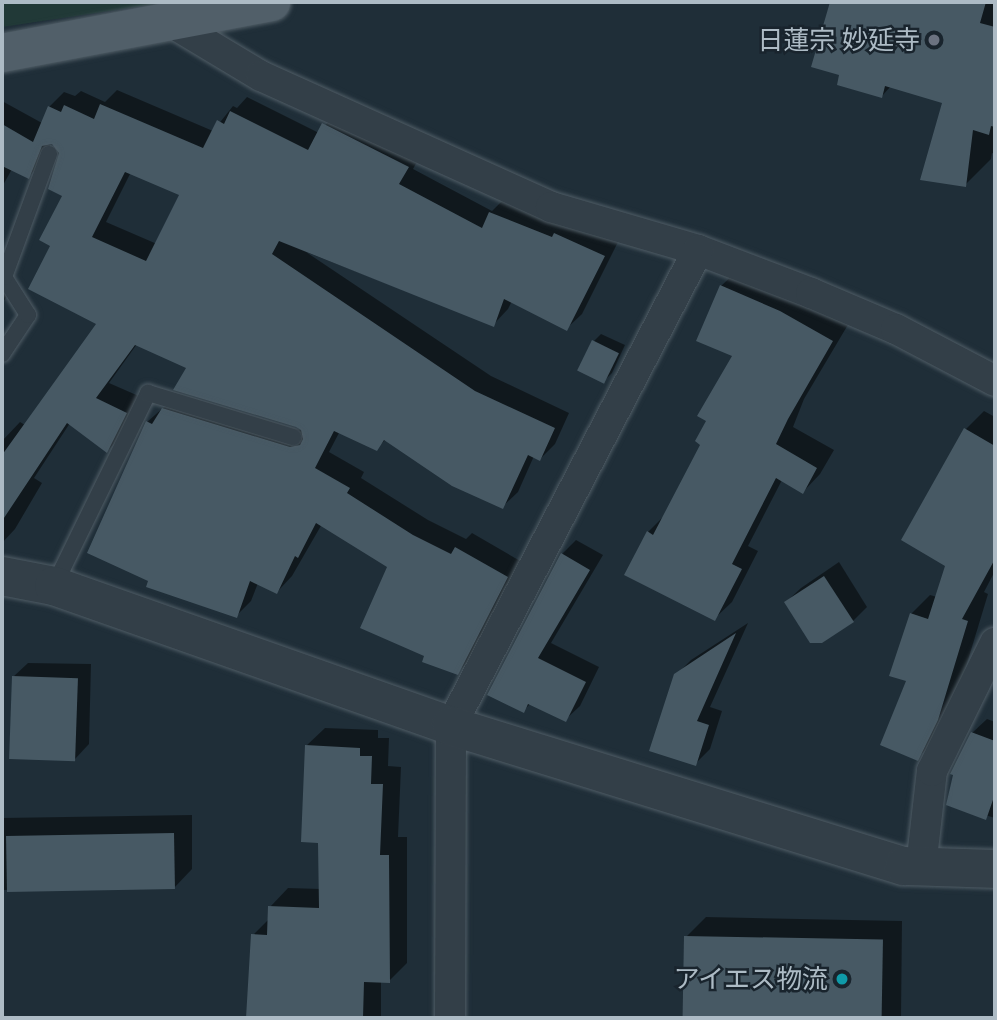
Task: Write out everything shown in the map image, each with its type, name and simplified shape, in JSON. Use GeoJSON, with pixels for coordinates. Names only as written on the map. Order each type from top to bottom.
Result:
{"type":"FeatureCollection","features":[{"type":"Feature","properties":{"kind":"main road"},"geometry":{"type":"LineString","coordinates":[[2,53],[271,2]]}},
{"type":"Feature","properties":{"kind":"street"},"geometry":{"type":"LineString","coordinates":[[172,22],[261,76],[551,208],[698,250],[896,329],[995,381]]}},
{"type":"Feature","properties":{"kind":"street"},"geometry":{"type":"LineString","coordinates":[[450,1018],[450,726],[698,250]]}},
{"type":"Feature","properties":{"kind":"street"},"geometry":{"type":"LineString","coordinates":[[2,576],[54,586],[450,726],[904,866],[995,869]]}},
{"type":"Feature","properties":{"kind":"street"},"geometry":{"type":"LineString","coordinates":[[921,867],[932,771],[995,643]]}},
{"type":"Feature","properties":{"kind":"lane"},"geometry":{"type":"LineString","coordinates":[[2,354],[28,315],[4,277],[49,154]]}},
{"type":"Feature","properties":{"kind":"lane"},"geometry":{"type":"LineString","coordinates":[[54,586],[148,393],[293,436]]}},
{"type":"Feature","properties":{"kind":"green space"},"geometry":{"type":"Polygon","coordinates":[[[2,2],[170,2],[2,27],[2,2]]]}},
{"type":"Feature","properties":{"kind":"building"},"geometry":{"type":"Polygon","coordinates":[[[830,2],[986,2],[980,23],[995,27],[995,127],[991,126],[989,135],[973,130],[966,187],[920,180],[942,103],[885,86],[882,98],[837,85],[839,75],[811,67],[830,2]]]}},
{"type":"Feature","properties":{"kind":"building"},"geometry":{"type":"Polygon","coordinates":[[[100,104],[203,148],[217,120],[224,124],[230,111],[308,150],[322,123],[409,167],[399,184],[482,228],[489,212],[552,237],[554,233],[605,256],[567,331],[504,299],[494,327],[279,241],[272,254],[475,391],[555,428],[540,461],[528,455],[503,509],[452,486],[384,440],[377,451],[334,431],[315,468],[350,488],[347,493],[413,535],[451,554],[455,547],[508,577],[458,675],[422,662],[424,656],[360,628],[387,567],[316,523],[298,558],[295,556],[277,594],[250,581],[237,618],[146,587],[148,581],[87,553],[146,421],[152,424],[162,408],[290,447],[300,445],[303,439],[301,430],[296,427],[173,390],[186,368],[135,345],[96,398],[127,413],[107,453],[67,423],[2,521],[2,455],[96,324],[28,289],[50,246],[39,240],[62,196],[48,189],[59,153],[52,144],[42,146],[29,179],[2,166],[2,124],[33,142],[48,106],[61,112],[64,105],[94,119],[100,104]],[[125,172],[92,237],[146,261],[179,195],[125,172]]]}},
{"type":"Feature","properties":{"kind":"building"},"geometry":{"type":"Polygon","coordinates":[[[720,285],[780,311],[833,341],[776,444],[817,468],[803,494],[776,478],[732,564],[742,569],[715,621],[624,575],[647,531],[653,535],[700,445],[695,441],[706,421],[697,416],[732,356],[696,341],[720,285]]]}},
{"type":"Feature","properties":{"kind":"building"},"geometry":{"type":"Polygon","coordinates":[[[592,340],[619,353],[604,384],[577,371],[592,340]]]}},
{"type":"Feature","properties":{"kind":"building"},"geometry":{"type":"Polygon","coordinates":[[[964,428],[995,446],[995,559],[962,619],[968,621],[938,720],[918,761],[880,745],[906,681],[889,676],[910,613],[928,619],[945,566],[901,540],[964,428]]]}},
{"type":"Feature","properties":{"kind":"building"},"geometry":{"type":"Polygon","coordinates":[[[561,553],[590,570],[538,658],[586,682],[566,722],[528,704],[524,713],[487,695],[561,553]]]}},
{"type":"Feature","properties":{"kind":"building"},"geometry":{"type":"Polygon","coordinates":[[[824,576],[854,622],[822,643],[810,643],[784,602],[824,576]]]}},
{"type":"Feature","properties":{"kind":"building"},"geometry":{"type":"Polygon","coordinates":[[[736,633],[697,721],[709,725],[696,766],[649,751],[674,674],[736,633]]]}},
{"type":"Feature","properties":{"kind":"building"},"geometry":{"type":"Polygon","coordinates":[[[12,676],[78,678],[75,761],[9,759],[12,676]]]}},
{"type":"Feature","properties":{"kind":"building"},"geometry":{"type":"Polygon","coordinates":[[[971,732],[995,741],[995,794],[986,820],[946,805],[953,775],[950,774],[971,732]]]}},
{"type":"Feature","properties":{"kind":"building"},"geometry":{"type":"Polygon","coordinates":[[[305,745],[360,748],[360,756],[372,756],[371,784],[383,784],[380,855],[389,855],[390,983],[364,982],[363,1018],[246,1018],[251,934],[267,935],[268,906],[319,908],[318,843],[301,842],[305,745]]]}},
{"type":"Feature","properties":{"kind":"building"},"geometry":{"type":"Polygon","coordinates":[[[174,833],[175,889],[7,892],[6,836],[174,833]]]}},
{"type":"Feature","properties":{"kind":"building"},"geometry":{"type":"Polygon","coordinates":[[[684,936],[883,939],[882,1018],[683,1018],[684,936]]]}},
{"type":"Feature","properties":{"kind":"place","name":"日蓮宗 妙延寺"},"geometry":{"type":"Point","coordinates":[934,40]}},
{"type":"Feature","properties":{"kind":"place","name":"アイエス物流"},"geometry":{"type":"Point","coordinates":[842,979]}}]}
